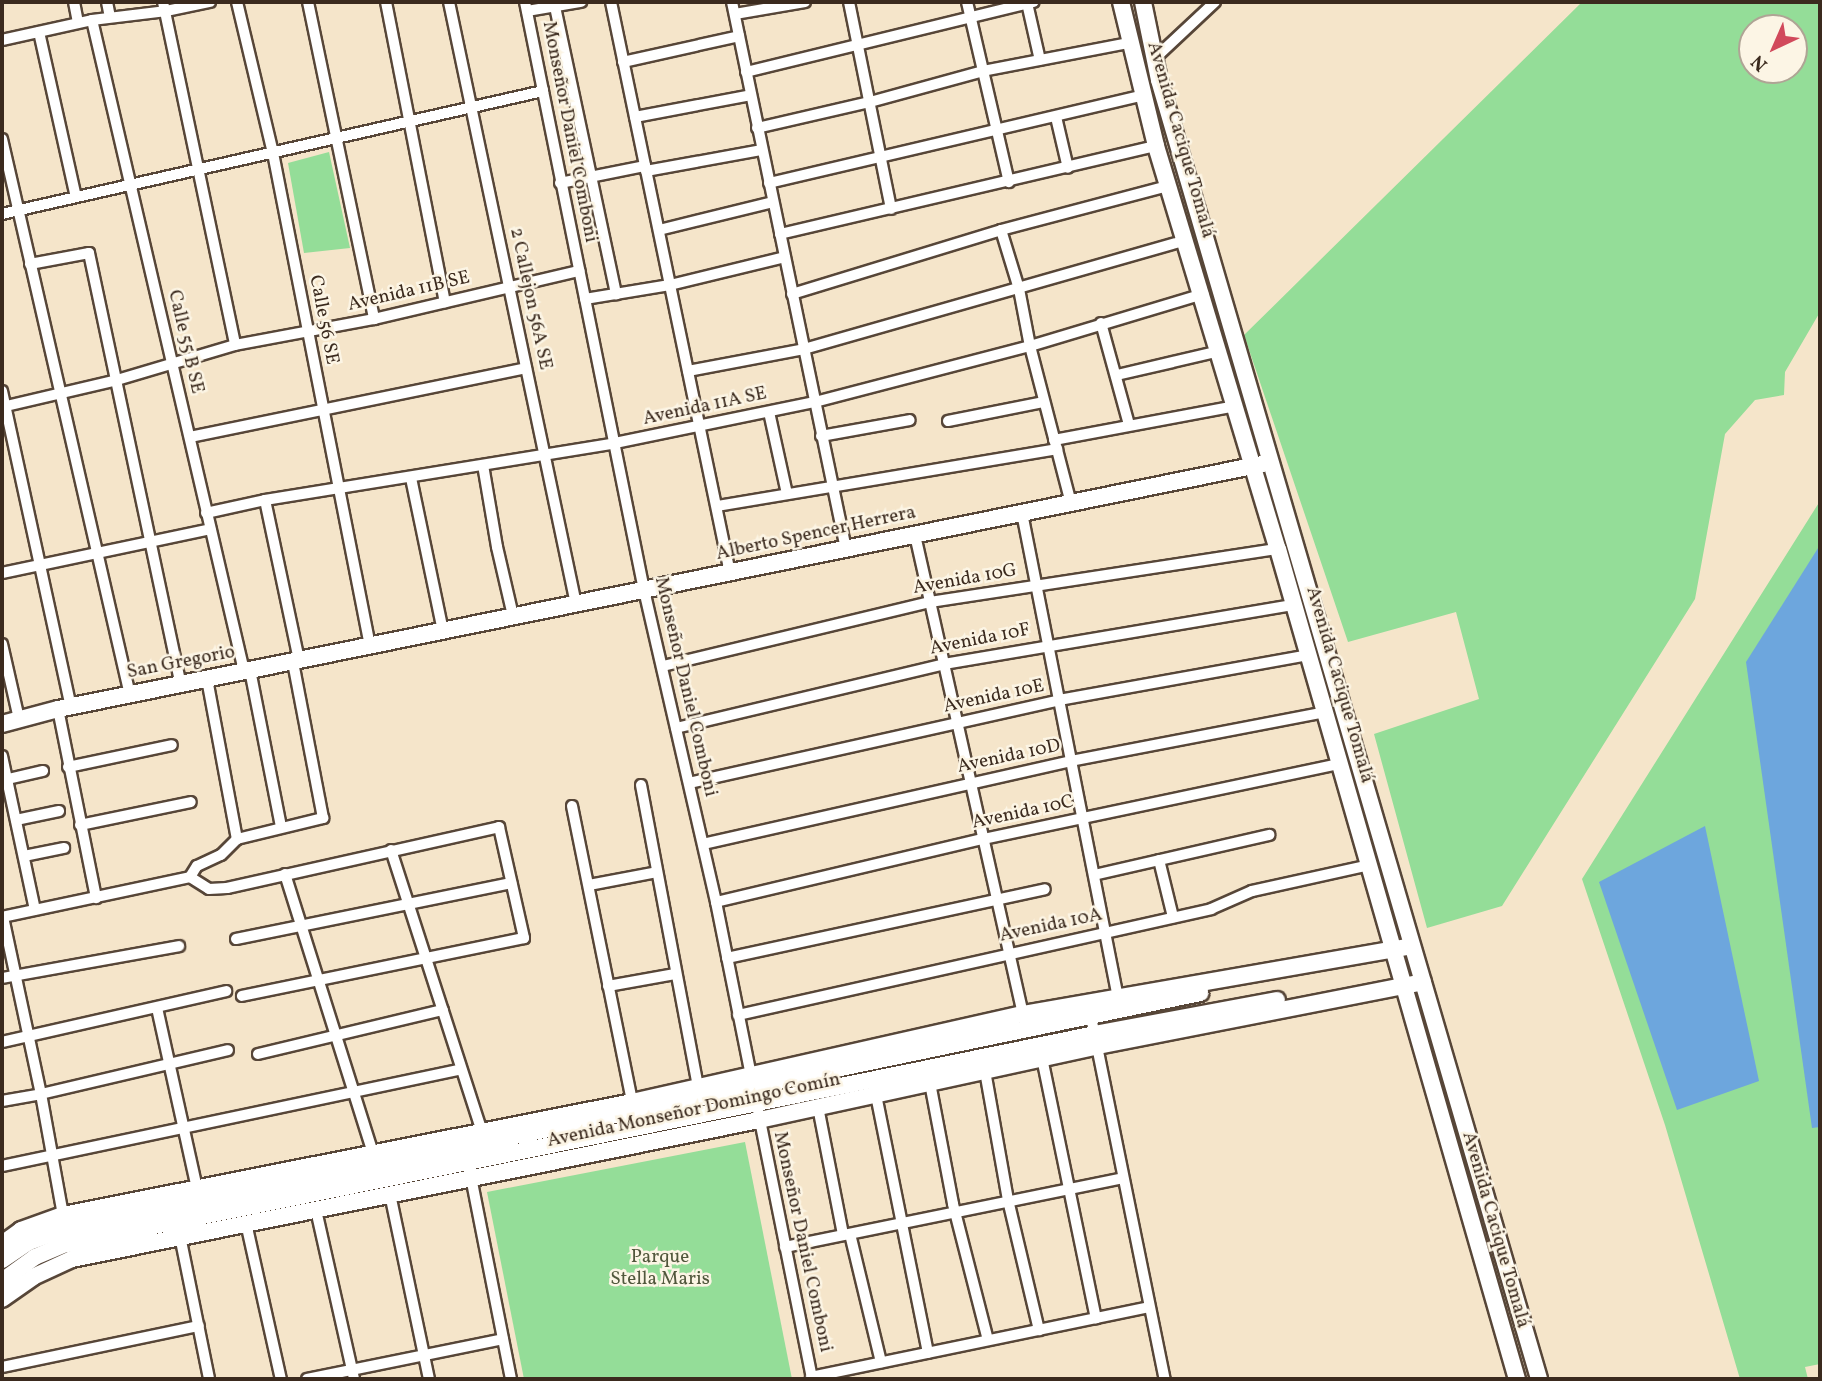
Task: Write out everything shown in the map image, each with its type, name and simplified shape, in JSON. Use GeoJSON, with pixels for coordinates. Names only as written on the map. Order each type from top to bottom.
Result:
{"type":"FeatureCollection","features":[{"type":"Feature","properties":{"kind":"main road","name":"Avenida Cacique Tomalá"},"geometry":{"type":"LineString","coordinates":[[1121,2],[1156,146],[1203,294],[1278,549],[1517,1379]]}},
{"type":"Feature","properties":{"kind":"main road","name":"Avenida Cacique Tomalá"},"geometry":{"type":"LineString","coordinates":[[1143,2],[1153,60],[1539,1379]]}},
{"type":"Feature","properties":{"kind":"main road","name":"Alberto Spencer Herrera"},"geometry":{"type":"LineString","coordinates":[[370,646],[1271,463]]}},
{"type":"Feature","properties":{"kind":"main road","name":"San Gregorio"},"geometry":{"type":"LineString","coordinates":[[2,724],[64,708],[370,646]]}},
{"type":"Feature","properties":{"kind":"main road","name":"Avenida Monseñor Domingo Comín"},"geometry":{"type":"LineString","coordinates":[[2,1280],[35,1257],[66,1244],[246,1223],[390,1194],[1023,1014],[1089,1009],[1118,997],[1411,946]]}},
{"type":"Feature","properties":{"kind":"main road","name":"Avenida Monseñor Domingo Comín"},"geometry":{"type":"LineString","coordinates":[[2,1244],[21,1230],[63,1215],[198,1196],[752,1089],[1089,1009],[1359,963],[1393,950]]}},
{"type":"Feature","properties":{"kind":"main road","name":"Avenida Monseñor Domingo Comín"},"geometry":{"type":"LineString","coordinates":[[2,1260],[29,1242],[60,1231],[198,1196],[373,1153],[632,1102],[698,1086],[752,1089],[1096,1040],[1368,983],[1404,986],[1423,982]]}},
{"type":"Feature","properties":{"kind":"main road","name":"Avenida Monseñor Domingo Comín"},"geometry":{"type":"LineString","coordinates":[[2,1299],[33,1277],[72,1259],[179,1229],[470,1170],[759,1120],[1042,1058],[1096,1040]]}},
{"type":"Feature","properties":{"kind":"street"},"geometry":{"type":"LineString","coordinates":[[74,2],[78,23]]}},
{"type":"Feature","properties":{"kind":"street"},"geometry":{"type":"LineString","coordinates":[[107,2],[110,17]]}},
{"type":"Feature","properties":{"kind":"street"},"geometry":{"type":"LineString","coordinates":[[2,39],[165,6],[210,2]]}},
{"type":"Feature","properties":{"kind":"street","name":"Calle 56 SE"},"geometry":{"type":"LineString","coordinates":[[237,2],[273,153],[370,646]]}},
{"type":"Feature","properties":{"kind":"street"},"geometry":{"type":"LineString","coordinates":[[308,2],[374,319]]}},
{"type":"Feature","properties":{"kind":"street"},"geometry":{"type":"LineString","coordinates":[[386,2],[445,302]]}},
{"type":"Feature","properties":{"kind":"street","name":"2 Callejon 56A SE"},"geometry":{"type":"LineString","coordinates":[[449,2],[576,604]]}},
{"type":"Feature","properties":{"kind":"street"},"geometry":{"type":"LineString","coordinates":[[526,6],[581,2]]}},
{"type":"Feature","properties":{"kind":"street"},"geometry":{"type":"LineString","coordinates":[[611,2],[730,573]]}},
{"type":"Feature","properties":{"kind":"street"},"geometry":{"type":"LineString","coordinates":[[732,2],[846,549]]}},
{"type":"Feature","properties":{"kind":"street"},"geometry":{"type":"LineString","coordinates":[[735,14],[805,2]]}},
{"type":"Feature","properties":{"kind":"street"},"geometry":{"type":"LineString","coordinates":[[849,2],[891,209]]}},
{"type":"Feature","properties":{"kind":"street"},"geometry":{"type":"LineString","coordinates":[[967,2],[1009,182]]}},
{"type":"Feature","properties":{"kind":"street"},"geometry":{"type":"LineString","coordinates":[[746,72],[1031,2],[1040,60]]}},
{"type":"Feature","properties":{"kind":"street"},"geometry":{"type":"LineString","coordinates":[[1153,60],[1215,2]]}},
{"type":"Feature","properties":{"kind":"street"},"geometry":{"type":"LineString","coordinates":[[555,4],[616,294]]}},
{"type":"Feature","properties":{"kind":"street"},"geometry":{"type":"LineString","coordinates":[[165,6],[235,345]]}},
{"type":"Feature","properties":{"kind":"street","name":"Monseñor Daniel Comboni"},"geometry":{"type":"LineString","coordinates":[[526,6],[644,590],[716,902],[811,1378]]}},
{"type":"Feature","properties":{"kind":"street","name":"Calle 55 B SE"},"geometry":{"type":"LineString","coordinates":[[92,20],[206,513],[247,671],[281,827]]}},
{"type":"Feature","properties":{"kind":"street"},"geometry":{"type":"LineString","coordinates":[[39,32],[76,197]]}},
{"type":"Feature","properties":{"kind":"street"},"geometry":{"type":"LineString","coordinates":[[624,62],[739,36]]}},
{"type":"Feature","properties":{"kind":"street"},"geometry":{"type":"LineString","coordinates":[[758,128],[870,102],[983,71],[1129,43]]}},
{"type":"Feature","properties":{"kind":"street"},"geometry":{"type":"LineString","coordinates":[[2,214],[543,91]]}},
{"type":"Feature","properties":{"kind":"street"},"geometry":{"type":"LineString","coordinates":[[635,117],[751,94]]}},
{"type":"Feature","properties":{"kind":"street"},"geometry":{"type":"LineString","coordinates":[[769,183],[1143,95]]}},
{"type":"Feature","properties":{"kind":"street"},"geometry":{"type":"LineString","coordinates":[[1056,117],[1068,168]]}},
{"type":"Feature","properties":{"kind":"street"},"geometry":{"type":"LineString","coordinates":[[2,139],[130,695]]}},
{"type":"Feature","properties":{"kind":"street"},"geometry":{"type":"LineString","coordinates":[[780,234],[1156,146]]}},
{"type":"Feature","properties":{"kind":"street"},"geometry":{"type":"LineString","coordinates":[[560,183],[762,150]]}},
{"type":"Feature","properties":{"kind":"street"},"geometry":{"type":"LineString","coordinates":[[792,294],[1001,230],[1168,186]]}},
{"type":"Feature","properties":{"kind":"street"},"geometry":{"type":"LineString","coordinates":[[659,230],[773,202]]}},
{"type":"Feature","properties":{"kind":"street"},"geometry":{"type":"LineString","coordinates":[[1001,230],[1019,289],[1030,346],[1071,503]]}},
{"type":"Feature","properties":{"kind":"street"},"geometry":{"type":"LineString","coordinates":[[688,371],[804,349],[1186,240]]}},
{"type":"Feature","properties":{"kind":"street"},"geometry":{"type":"LineString","coordinates":[[30,264],[89,253],[181,685]]}},
{"type":"Feature","properties":{"kind":"street"},"geometry":{"type":"LineString","coordinates":[[585,299],[670,285],[785,257]]}},
{"type":"Feature","properties":{"kind":"street","name":"Avenida 11B SE"},"geometry":{"type":"LineString","coordinates":[[3,407],[117,380],[235,345],[374,319],[579,271]]}},
{"type":"Feature","properties":{"kind":"street","name":"Avenida 11A SE"},"geometry":{"type":"LineString","coordinates":[[206,513],[265,500],[615,443],[815,402],[1030,346],[1203,294]]}},
{"type":"Feature","properties":{"kind":"street"},"geometry":{"type":"LineString","coordinates":[[1101,323],[1129,425]]}},
{"type":"Feature","properties":{"kind":"street"},"geometry":{"type":"LineString","coordinates":[[1116,376],[1220,351]]}},
{"type":"Feature","properties":{"kind":"street"},"geometry":{"type":"LineString","coordinates":[[190,437],[526,368]]}},
{"type":"Feature","properties":{"kind":"street"},"geometry":{"type":"LineString","coordinates":[[2,391],[3,407],[41,563],[64,708],[68,767],[96,898]]}},
{"type":"Feature","properties":{"kind":"street"},"geometry":{"type":"LineString","coordinates":[[948,421],[1044,401]]}},
{"type":"Feature","properties":{"kind":"street"},"geometry":{"type":"LineString","coordinates":[[717,506],[1056,444],[1129,425],[1236,406]]}},
{"type":"Feature","properties":{"kind":"street"},"geometry":{"type":"LineString","coordinates":[[769,412],[787,494]]}},
{"type":"Feature","properties":{"kind":"street"},"geometry":{"type":"LineString","coordinates":[[821,436],[911,420]]}},
{"type":"Feature","properties":{"kind":"street"},"geometry":{"type":"LineString","coordinates":[[483,465],[496,547],[513,616]]}},
{"type":"Feature","properties":{"kind":"street"},"geometry":{"type":"LineString","coordinates":[[411,478],[443,631]]}},
{"type":"Feature","properties":{"kind":"street"},"geometry":{"type":"LineString","coordinates":[[190,877],[197,866],[221,855],[237,839],[323,818],[265,500]]}},
{"type":"Feature","properties":{"kind":"street"},"geometry":{"type":"LineString","coordinates":[[1022,513],[1118,997]]}},
{"type":"Feature","properties":{"kind":"street"},"geometry":{"type":"LineString","coordinates":[[2,573],[151,539],[210,529]]}},
{"type":"Feature","properties":{"kind":"street"},"geometry":{"type":"LineString","coordinates":[[915,535],[1023,1014]]}},
{"type":"Feature","properties":{"kind":"street","name":"Avenida 10G"},"geometry":{"type":"LineString","coordinates":[[663,666],[930,602],[1278,549]]}},
{"type":"Feature","properties":{"kind":"street","name":"Avenida 10F"},"geometry":{"type":"LineString","coordinates":[[676,728],[944,664],[1048,644],[1294,605]]}},
{"type":"Feature","properties":{"kind":"street"},"geometry":{"type":"LineString","coordinates":[[2,644],[19,719]]}},
{"type":"Feature","properties":{"kind":"street","name":"Avenida 10E"},"geometry":{"type":"LineString","coordinates":[[689,783],[1059,700],[1308,655]]}},
{"type":"Feature","properties":{"kind":"street"},"geometry":{"type":"LineString","coordinates":[[207,679],[237,839]]}},
{"type":"Feature","properties":{"kind":"street","name":"Avenida 10D"},"geometry":{"type":"LineString","coordinates":[[703,844],[970,782],[1325,712]]}},
{"type":"Feature","properties":{"kind":"street"},"geometry":{"type":"LineString","coordinates":[[68,767],[172,746]]}},
{"type":"Feature","properties":{"kind":"street"},"geometry":{"type":"LineString","coordinates":[[2,756],[35,910]]}},
{"type":"Feature","properties":{"kind":"street","name":"Avenida 10C"},"geometry":{"type":"LineString","coordinates":[[716,902],[983,839],[1339,764]]}},
{"type":"Feature","properties":{"kind":"street"},"geometry":{"type":"LineString","coordinates":[[8,779],[43,771]]}},
{"type":"Feature","properties":{"kind":"street"},"geometry":{"type":"LineString","coordinates":[[641,785],[698,1086]]}},
{"type":"Feature","properties":{"kind":"street"},"geometry":{"type":"LineString","coordinates":[[80,825],[191,802]]}},
{"type":"Feature","properties":{"kind":"street"},"geometry":{"type":"LineString","coordinates":[[572,806],[632,1102]]}},
{"type":"Feature","properties":{"kind":"street"},"geometry":{"type":"LineString","coordinates":[[16,820],[59,811]]}},
{"type":"Feature","properties":{"kind":"street"},"geometry":{"type":"LineString","coordinates":[[63,1215],[41,1094],[2,917],[190,877],[209,889],[499,827],[524,938],[242,996]]}},
{"type":"Feature","properties":{"kind":"street"},"geometry":{"type":"LineString","coordinates":[[1094,876],[1269,835]]}},
{"type":"Feature","properties":{"kind":"street"},"geometry":{"type":"LineString","coordinates":[[24,856],[64,848]]}},
{"type":"Feature","properties":{"kind":"street"},"geometry":{"type":"LineString","coordinates":[[391,850],[481,1132]]}},
{"type":"Feature","properties":{"kind":"street"},"geometry":{"type":"LineString","coordinates":[[1159,860],[1173,917]]}},
{"type":"Feature","properties":{"kind":"street","name":"Avenida 10A"},"geometry":{"type":"LineString","coordinates":[[738,1015],[1210,909],[1252,891],[1369,865]]}},
{"type":"Feature","properties":{"kind":"street"},"geometry":{"type":"LineString","coordinates":[[589,885],[657,872]]}},
{"type":"Feature","properties":{"kind":"street"},"geometry":{"type":"LineString","coordinates":[[285,874],[373,1153]]}},
{"type":"Feature","properties":{"kind":"street"},"geometry":{"type":"LineString","coordinates":[[236,939],[511,883]]}},
{"type":"Feature","properties":{"kind":"street"},"geometry":{"type":"LineString","coordinates":[[727,958],[1045,889]]}},
{"type":"Feature","properties":{"kind":"street"},"geometry":{"type":"LineString","coordinates":[[2,978],[179,946]]}},
{"type":"Feature","properties":{"kind":"street"},"geometry":{"type":"LineString","coordinates":[[608,986],[676,974]]}},
{"type":"Feature","properties":{"kind":"street"},"geometry":{"type":"LineString","coordinates":[[2,1042],[157,1009],[226,991]]}},
{"type":"Feature","properties":{"kind":"street"},"geometry":{"type":"LineString","coordinates":[[157,1009],[198,1196]]}},
{"type":"Feature","properties":{"kind":"street"},"geometry":{"type":"LineString","coordinates":[[1089,1009],[1165,1379]]}},
{"type":"Feature","properties":{"kind":"street"},"geometry":{"type":"LineString","coordinates":[[258,1054],[443,1010]]}},
{"type":"Feature","properties":{"kind":"street"},"geometry":{"type":"LineString","coordinates":[[2,1101],[169,1066],[228,1050]]}},
{"type":"Feature","properties":{"kind":"street"},"geometry":{"type":"LineString","coordinates":[[1042,1058],[1096,1318]]}},
{"type":"Feature","properties":{"kind":"street"},"geometry":{"type":"LineString","coordinates":[[2,1166],[461,1069]]}},
{"type":"Feature","properties":{"kind":"street"},"geometry":{"type":"LineString","coordinates":[[985,1071],[1008,1200],[1039,1330]]}},
{"type":"Feature","properties":{"kind":"street"},"geometry":{"type":"LineString","coordinates":[[930,1083],[955,1211],[988,1340]]}},
{"type":"Feature","properties":{"kind":"street"},"geometry":{"type":"LineString","coordinates":[[876,1095],[928,1353]]}},
{"type":"Feature","properties":{"kind":"street"},"geometry":{"type":"LineString","coordinates":[[818,1107],[846,1234],[881,1362]]}},
{"type":"Feature","properties":{"kind":"street"},"geometry":{"type":"LineString","coordinates":[[470,1170],[511,1379]]}},
{"type":"Feature","properties":{"kind":"street"},"geometry":{"type":"LineString","coordinates":[[785,1247],[1123,1178]]}},
{"type":"Feature","properties":{"kind":"street"},"geometry":{"type":"LineString","coordinates":[[390,1194],[429,1379]]}},
{"type":"Feature","properties":{"kind":"street"},"geometry":{"type":"LineString","coordinates":[[316,1210],[353,1375]]}},
{"type":"Feature","properties":{"kind":"street"},"geometry":{"type":"LineString","coordinates":[[246,1223],[281,1379]]}},
{"type":"Feature","properties":{"kind":"street"},"geometry":{"type":"LineString","coordinates":[[179,1229],[209,1379]]}},
{"type":"Feature","properties":{"kind":"street"},"geometry":{"type":"LineString","coordinates":[[811,1378],[1149,1307]]}},
{"type":"Feature","properties":{"kind":"street"},"geometry":{"type":"LineString","coordinates":[[2,1367],[199,1326]]}},
{"type":"Feature","properties":{"kind":"street"},"geometry":{"type":"LineString","coordinates":[[307,1379],[353,1375],[424,1355],[503,1339]]}},
{"type":"Feature","properties":{"kind":"green space"},"geometry":{"type":"Polygon","coordinates":[[[1582,2],[1820,2],[1820,312],[1785,372],[1784,395],[1755,400],[1725,434],[1695,599],[1502,906],[1427,928],[1374,734],[1479,699],[1456,612],[1348,642],[1244,335],[1582,2]]]}},
{"type":"Feature","properties":{"kind":"green space"},"geometry":{"type":"Polygon","coordinates":[[[329,152],[350,248],[304,253],[288,163],[329,152]]]}},
{"type":"Feature","properties":{"kind":"green space"},"geometry":{"type":"Polygon","coordinates":[[[1820,501],[1820,1364],[1805,1367],[1808,1379],[1740,1379],[1665,1125],[1582,879],[1820,501]]]}},
{"type":"Feature","properties":{"kind":"green space","name":"Parque Stella Maris"},"geometry":{"type":"Polygon","coordinates":[[[745,1142],[792,1379],[524,1379],[487,1192],[745,1142]]]}},
{"type":"Feature","properties":{"kind":"water"},"geometry":{"type":"Polygon","coordinates":[[[1820,545],[1820,1127],[1812,1128],[1746,662],[1820,545]]]}},
{"type":"Feature","properties":{"kind":"water"},"geometry":{"type":"Polygon","coordinates":[[[1705,826],[1759,1081],[1677,1110],[1599,882],[1705,826]]]}}]}
